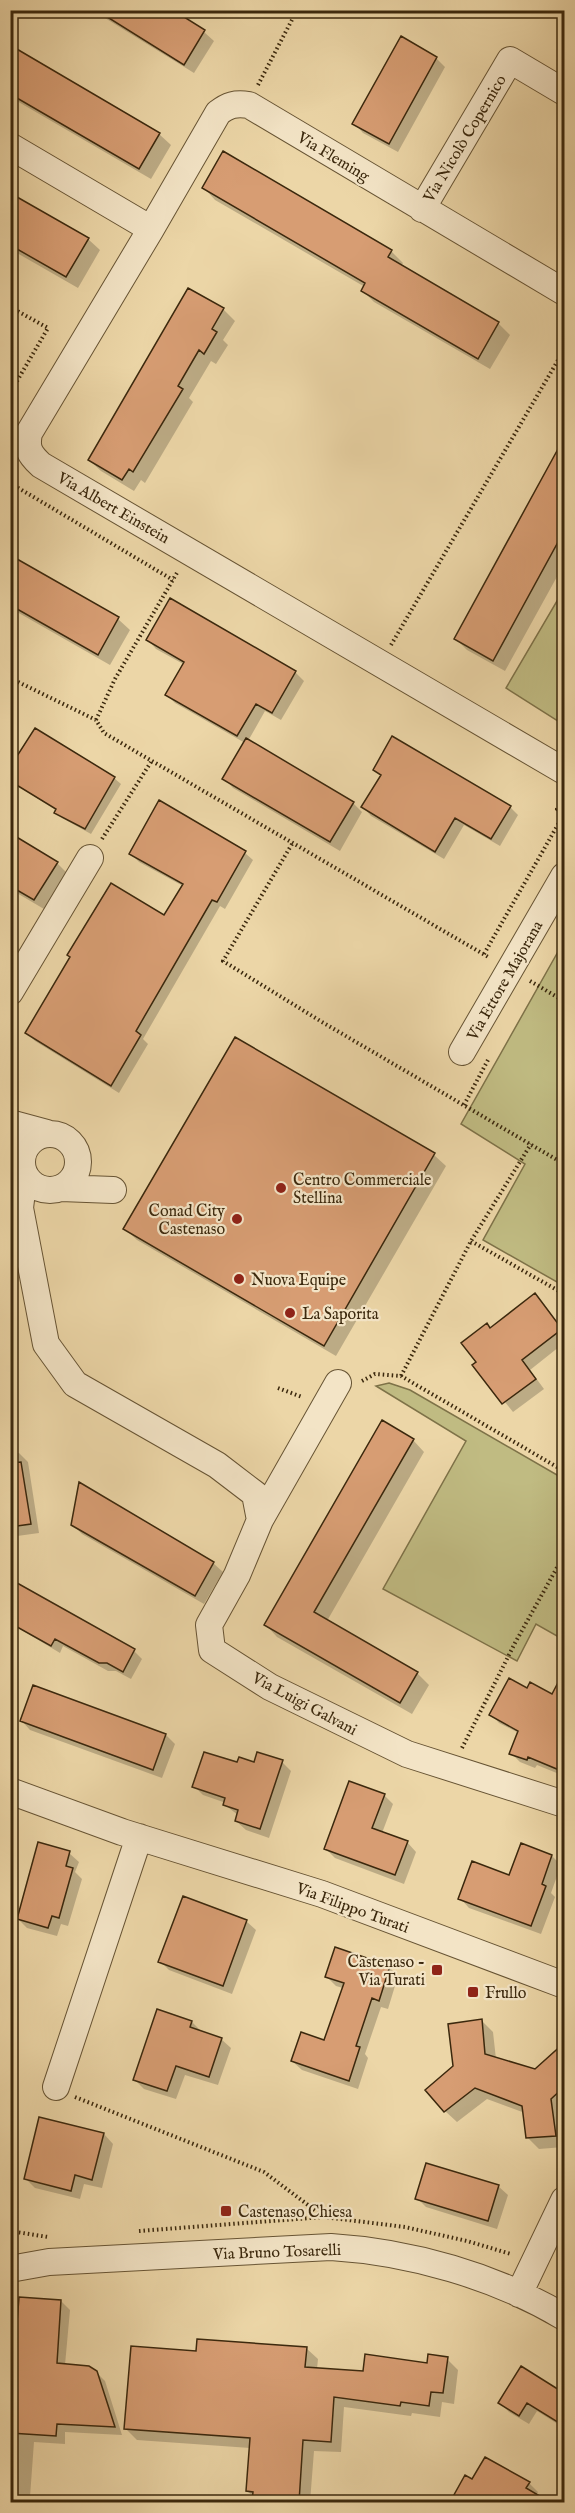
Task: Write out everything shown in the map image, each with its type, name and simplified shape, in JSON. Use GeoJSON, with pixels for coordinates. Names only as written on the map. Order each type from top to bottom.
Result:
{"type":"FeatureCollection","features":[{"type":"Feature","properties":{"kind":"street","name":"Via Nicolò Copernico"},"geometry":{"type":"LineString","coordinates":[[422,208],[510,60],[564,92]]}},
{"type":"Feature","properties":{"kind":"street"},"geometry":{"type":"LineString","coordinates":[[10,146],[151,229],[218,113],[228,105],[238,103],[249,105]]}},
{"type":"Feature","properties":{"kind":"street","name":"Via Fleming"},"geometry":{"type":"LineString","coordinates":[[249,105],[564,292]]}},
{"type":"Feature","properties":{"kind":"street","name":"Via Albert Einstein"},"geometry":{"type":"LineString","coordinates":[[151,229],[29,433],[27,445],[30,456],[41,465],[564,771]]}},
{"type":"Feature","properties":{"kind":"street"},"geometry":{"type":"LineString","coordinates":[[10,992],[90,858]]}},
{"type":"Feature","properties":{"kind":"street","name":"Via Ettore Majorana"},"geometry":{"type":"LineString","coordinates":[[462,1052],[564,876]]}},
{"type":"Feature","properties":{"kind":"street"},"geometry":{"type":"LineString","coordinates":[[10,1123],[66,1138],[93,1174],[113,1190],[53,1189],[29,1182],[19,1162]]}},
{"type":"Feature","properties":{"kind":"street"},"geometry":{"type":"LineString","coordinates":[[47,1133],[31,1141],[19,1162],[20,1208],[46,1344],[75,1384],[217,1465],[255,1494],[260,1520]]}},
{"type":"Feature","properties":{"kind":"street"},"geometry":{"type":"LineString","coordinates":[[27,1242],[30,1218],[53,1189],[68,1184],[77,1170],[77,1154]]}},
{"type":"Feature","properties":{"kind":"street"},"geometry":{"type":"LineString","coordinates":[[260,1520],[334,1391]]}},
{"type":"Feature","properties":{"kind":"street","name":"Via Luigi Galvani"},"geometry":{"type":"LineString","coordinates":[[260,1520],[237,1575],[209,1625],[212,1650],[270,1687],[407,1754],[564,1804]]}},
{"type":"Feature","properties":{"kind":"street","name":"Via Filippo Turati"},"geometry":{"type":"LineString","coordinates":[[10,1791],[140,1837],[322,1894],[564,1985]]}},
{"type":"Feature","properties":{"kind":"street"},"geometry":{"type":"LineString","coordinates":[[56,2087],[140,1837]]}},
{"type":"Feature","properties":{"kind":"street"},"geometry":{"type":"LineString","coordinates":[[519,2294],[564,2200]]}},
{"type":"Feature","properties":{"kind":"street","name":"Via Bruno Tosarelli"},"geometry":{"type":"LineString","coordinates":[[10,2269],[49,2262],[331,2247],[357,2249],[429,2262],[474,2276],[519,2294],[564,2317]]}},
{"type":"Feature","properties":{"kind":"street","name":"Via Bruno Tosarelli"},"geometry":{"type":"LineString","coordinates":[[10,2252],[49,2262]]}},
{"type":"Feature","properties":{"kind":"path"},"geometry":{"type":"LineString","coordinates":[[249,105],[271,57],[295,14],[289,10]]}},
{"type":"Feature","properties":{"kind":"path"},"geometry":{"type":"LineString","coordinates":[[10,307],[48,328],[10,393]]}},
{"type":"Feature","properties":{"kind":"path"},"geometry":{"type":"LineString","coordinates":[[380,663],[564,350]]}},
{"type":"Feature","properties":{"kind":"path"},"geometry":{"type":"LineString","coordinates":[[10,483],[173,580]]}},
{"type":"Feature","properties":{"kind":"path"},"geometry":{"type":"LineString","coordinates":[[96,720],[115,679],[189,552]]}},
{"type":"Feature","properties":{"kind":"path"},"geometry":{"type":"LineString","coordinates":[[10,678],[96,720],[104,733],[152,762],[564,1001]]}},
{"type":"Feature","properties":{"kind":"path"},"geometry":{"type":"LineString","coordinates":[[90,858],[152,762]]}},
{"type":"Feature","properties":{"kind":"path"},"geometry":{"type":"LineString","coordinates":[[484,954],[564,814],[557,809],[564,797]]}},
{"type":"Feature","properties":{"kind":"path"},"geometry":{"type":"LineString","coordinates":[[292,843],[224,962],[564,1164]]}},
{"type":"Feature","properties":{"kind":"path"},"geometry":{"type":"LineString","coordinates":[[401,1376],[471,1241],[531,1144]]}},
{"type":"Feature","properties":{"kind":"path"},"geometry":{"type":"LineString","coordinates":[[471,1241],[564,1294]]}},
{"type":"Feature","properties":{"kind":"path"},"geometry":{"type":"LineString","coordinates":[[278,1388],[296,1396],[334,1391],[375,1374],[401,1376],[564,1471]]}},
{"type":"Feature","properties":{"kind":"path"},"geometry":{"type":"LineString","coordinates":[[452,1767],[515,1643],[564,1555]]}},
{"type":"Feature","properties":{"kind":"path"},"geometry":{"type":"LineString","coordinates":[[56,2087],[85,2102],[159,2129],[264,2172],[324,2217]]}},
{"type":"Feature","properties":{"kind":"shaded area"},"geometry":{"type":"Polygon","coordinates":[[[564,589],[564,725],[506,688],[564,589]]]}},
{"type":"Feature","properties":{"kind":"shaded area"},"geometry":{"type":"Polygon","coordinates":[[[564,941],[564,1286],[483,1240],[525,1164],[461,1124],[564,941]]]}},
{"type":"Feature","properties":{"kind":"shaded area"},"geometry":{"type":"Polygon","coordinates":[[[389,1383],[410,1390],[564,1479],[564,1640],[536,1624],[517,1661],[383,1589],[466,1441],[376,1386],[389,1383]]]}},
{"type":"Feature","properties":{"kind":"building"},"geometry":{"type":"Polygon","coordinates":[[[96,10],[173,10],[205,30],[184,65],[96,10]]]}},
{"type":"Feature","properties":{"kind":"building"},"geometry":{"type":"Polygon","coordinates":[[[401,36],[437,57],[389,144],[352,124],[401,36]]]}},
{"type":"Feature","properties":{"kind":"building"},"geometry":{"type":"Polygon","coordinates":[[[10,45],[160,133],[139,169],[10,94],[10,45]]]}},
{"type":"Feature","properties":{"kind":"building"},"geometry":{"type":"Polygon","coordinates":[[[223,151],[392,250],[388,257],[499,322],[478,359],[361,291],[365,283],[202,188],[223,151]]]}},
{"type":"Feature","properties":{"kind":"building"},"geometry":{"type":"Polygon","coordinates":[[[10,193],[89,238],[66,277],[10,245],[10,193]]]}},
{"type":"Feature","properties":{"kind":"building"},"geometry":{"type":"Polygon","coordinates":[[[188,288],[224,308],[212,329],[217,332],[204,354],[199,350],[178,386],[183,389],[133,472],[129,469],[122,480],[88,460],[188,288]]]}},
{"type":"Feature","properties":{"kind":"building"},"geometry":{"type":"Polygon","coordinates":[[[564,438],[564,531],[493,661],[454,639],[564,438]]]}},
{"type":"Feature","properties":{"kind":"building"},"geometry":{"type":"Polygon","coordinates":[[[10,555],[119,617],[98,655],[10,605],[10,555]]]}},
{"type":"Feature","properties":{"kind":"building"},"geometry":{"type":"Polygon","coordinates":[[[170,598],[296,671],[272,713],[256,704],[237,736],[165,695],[184,662],[146,640],[170,598]]]}},
{"type":"Feature","properties":{"kind":"building"},"geometry":{"type":"Polygon","coordinates":[[[35,728],[115,777],[85,829],[54,813],[56,809],[10,781],[10,767],[35,728]]]}},
{"type":"Feature","properties":{"kind":"building"},"geometry":{"type":"Polygon","coordinates":[[[392,736],[511,806],[491,839],[455,818],[435,852],[361,807],[381,775],[373,770],[392,736]]]}},
{"type":"Feature","properties":{"kind":"building"},"geometry":{"type":"Polygon","coordinates":[[[246,738],[354,802],[330,842],[222,779],[246,738]]]}},
{"type":"Feature","properties":{"kind":"building"},"geometry":{"type":"Polygon","coordinates":[[[159,800],[246,851],[217,902],[212,900],[136,1031],[141,1035],[111,1086],[25,1033],[70,957],[67,955],[111,883],[164,915],[183,884],[129,854],[159,800]]]}},
{"type":"Feature","properties":{"kind":"building"},"geometry":{"type":"Polygon","coordinates":[[[10,833],[58,862],[34,900],[10,886],[10,833]]]}},
{"type":"Feature","properties":{"kind":"building","name":"Centro Commerciale Stellina"},"geometry":{"type":"Polygon","coordinates":[[[235,1037],[435,1153],[324,1346],[123,1229],[235,1037]]]}},
{"type":"Feature","properties":{"kind":"building"},"geometry":{"type":"Polygon","coordinates":[[[535,1293],[562,1329],[522,1360],[536,1379],[502,1404],[472,1365],[476,1362],[461,1343],[487,1323],[490,1328],[535,1293]]]}},
{"type":"Feature","properties":{"kind":"building"},"geometry":{"type":"Polygon","coordinates":[[[382,1420],[414,1439],[314,1612],[418,1672],[400,1703],[264,1625],[382,1420]]]}},
{"type":"Feature","properties":{"kind":"building"},"geometry":{"type":"Polygon","coordinates":[[[21,1462],[31,1524],[10,1527],[10,1463],[21,1462]]]}},
{"type":"Feature","properties":{"kind":"building"},"geometry":{"type":"Polygon","coordinates":[[[79,1482],[214,1562],[195,1596],[71,1525],[79,1482]]]}},
{"type":"Feature","properties":{"kind":"building"},"geometry":{"type":"Polygon","coordinates":[[[10,1579],[135,1649],[123,1672],[107,1663],[99,1663],[55,1639],[51,1646],[10,1623],[10,1579]]]}},
{"type":"Feature","properties":{"kind":"building"},"geometry":{"type":"Polygon","coordinates":[[[564,1671],[564,1772],[528,1757],[527,1760],[509,1754],[518,1731],[489,1715],[509,1678],[527,1688],[530,1682],[552,1694],[564,1671]]]}},
{"type":"Feature","properties":{"kind":"building"},"geometry":{"type":"Polygon","coordinates":[[[33,1685],[166,1734],[153,1770],[20,1721],[33,1685]]]}},
{"type":"Feature","properties":{"kind":"building"},"geometry":{"type":"Polygon","coordinates":[[[204,1752],[237,1762],[239,1757],[254,1762],[257,1752],[283,1760],[260,1829],[235,1821],[238,1810],[223,1805],[225,1798],[192,1787],[204,1752]]]}},
{"type":"Feature","properties":{"kind":"building"},"geometry":{"type":"Polygon","coordinates":[[[349,1781],[385,1794],[372,1828],[408,1841],[395,1875],[324,1849],[349,1781]]]}},
{"type":"Feature","properties":{"kind":"building"},"geometry":{"type":"Polygon","coordinates":[[[38,1842],[70,1851],[66,1866],[73,1868],[59,1918],[52,1916],[48,1928],[17,1919],[38,1842]]]}},
{"type":"Feature","properties":{"kind":"building"},"geometry":{"type":"Polygon","coordinates":[[[521,1843],[552,1855],[542,1884],[546,1886],[531,1926],[458,1899],[472,1861],[509,1875],[521,1843]]]}},
{"type":"Feature","properties":{"kind":"building"},"geometry":{"type":"Polygon","coordinates":[[[183,1896],[247,1920],[223,1986],[158,1962],[183,1896]]]}},
{"type":"Feature","properties":{"kind":"building"},"geometry":{"type":"Polygon","coordinates":[[[335,1947],[390,1966],[379,2001],[372,1998],[356,2046],[360,2047],[349,2081],[291,2061],[301,2032],[324,2040],[344,1983],[325,1977],[335,1947]]]}},
{"type":"Feature","properties":{"kind":"building"},"geometry":{"type":"Polygon","coordinates":[[[157,2009],[192,2021],[190,2027],[222,2038],[209,2077],[176,2066],[167,2091],[133,2080],[157,2009]]]}},
{"type":"Feature","properties":{"kind":"building"},"geometry":{"type":"Polygon","coordinates":[[[482,2019],[485,2054],[535,2069],[564,2043],[564,2087],[551,2099],[556,2136],[526,2138],[522,2106],[475,2088],[444,2112],[425,2090],[453,2066],[448,2024],[482,2019]]]}},
{"type":"Feature","properties":{"kind":"building"},"geometry":{"type":"Polygon","coordinates":[[[39,2117],[104,2133],[92,2180],[75,2175],[71,2191],[24,2179],[39,2117]]]}},
{"type":"Feature","properties":{"kind":"building"},"geometry":{"type":"Polygon","coordinates":[[[426,2163],[499,2185],[488,2221],[415,2199],[426,2163]]]}},
{"type":"Feature","properties":{"kind":"building"},"geometry":{"type":"Polygon","coordinates":[[[19,2297],[61,2300],[57,2363],[89,2366],[97,2371],[115,2427],[57,2424],[56,2436],[10,2433],[10,2360],[14,2361],[19,2297]]]}},
{"type":"Feature","properties":{"kind":"building"},"geometry":{"type":"Polygon","coordinates":[[[197,2339],[307,2347],[305,2367],[363,2371],[365,2354],[427,2363],[428,2354],[448,2357],[443,2393],[431,2392],[429,2406],[401,2402],[400,2406],[334,2397],[331,2442],[303,2440],[299,2502],[252,2502],[253,2492],[246,2491],[250,2438],[124,2429],[131,2346],[196,2351],[197,2339]]]}},
{"type":"Feature","properties":{"kind":"building"},"geometry":{"type":"Polygon","coordinates":[[[521,2366],[564,2393],[564,2426],[527,2403],[519,2416],[498,2403],[521,2366]]]}},
{"type":"Feature","properties":{"kind":"building"},"geometry":{"type":"Polygon","coordinates":[[[485,2457],[530,2482],[526,2488],[550,2502],[450,2502],[465,2475],[472,2479],[485,2457]]]}},
{"type":"Feature","properties":{"kind":"place","name":"Centro Commerciale Stellina"},"geometry":{"type":"Point","coordinates":[281,1188]}},
{"type":"Feature","properties":{"kind":"place","name":"Conad City Castenaso"},"geometry":{"type":"Point","coordinates":[237,1219]}},
{"type":"Feature","properties":{"kind":"place","name":"Nuova Equipe"},"geometry":{"type":"Point","coordinates":[239,1279]}},
{"type":"Feature","properties":{"kind":"place","name":"La Saporita"},"geometry":{"type":"Point","coordinates":[290,1313]}},
{"type":"Feature","properties":{"kind":"place","name":"Castenaso - Via Turati"},"geometry":{"type":"Point","coordinates":[437,1970]}},
{"type":"Feature","properties":{"kind":"place","name":"Frullo"},"geometry":{"type":"Point","coordinates":[473,1992]}},
{"type":"Feature","properties":{"kind":"place","name":"Castenaso Chiesa"},"geometry":{"type":"Point","coordinates":[226,2211]}}]}
